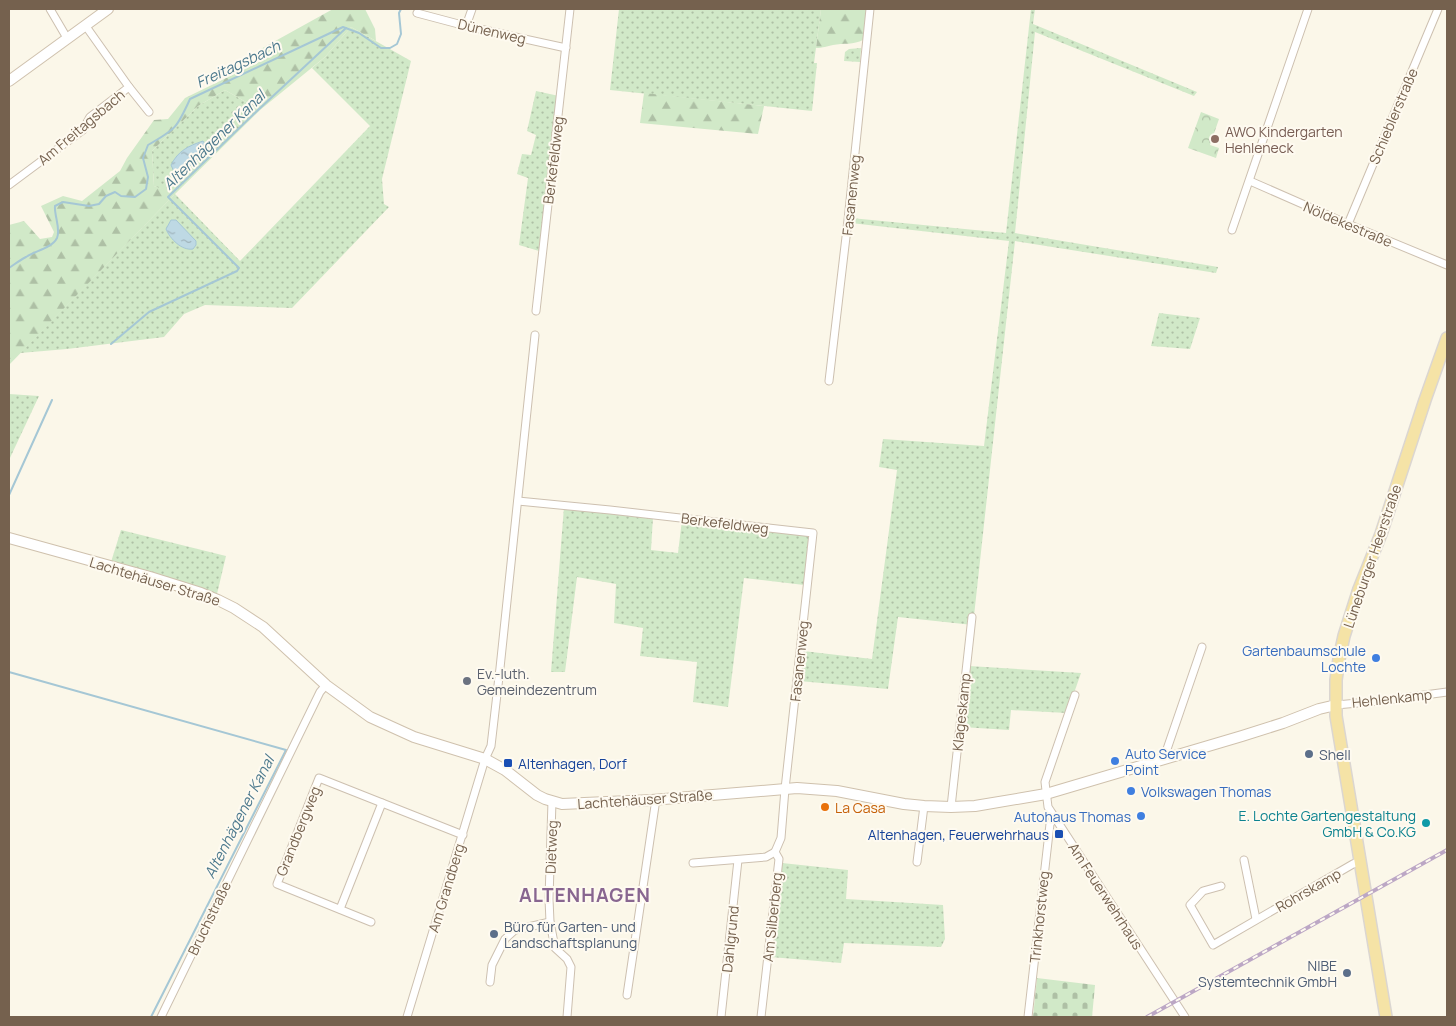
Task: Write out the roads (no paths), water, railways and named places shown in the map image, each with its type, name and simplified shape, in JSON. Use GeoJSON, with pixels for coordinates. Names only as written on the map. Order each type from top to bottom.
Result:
{"type":"FeatureCollection","features":[{"type":"Feature","properties":{"kind":"main road","name":"Lüneburger Heerstraße"},"geometry":{"type":"LineString","coordinates":[[1386,1017],[1338,728],[1336,680],[1344,636],[1359,589],[1381,534],[1447,338]]}},
{"type":"Feature","properties":{"kind":"street"},"geometry":{"type":"LineString","coordinates":[[50,9],[67,38]]}},
{"type":"Feature","properties":{"kind":"street"},"geometry":{"type":"LineString","coordinates":[[9,81],[84,24],[108,9]]}},
{"type":"Feature","properties":{"kind":"street"},"geometry":{"type":"LineString","coordinates":[[466,26],[472,9]]}},
{"type":"Feature","properties":{"kind":"street","name":"Berkefeldweg"},"geometry":{"type":"LineString","coordinates":[[536,312],[570,9]]}},
{"type":"Feature","properties":{"kind":"street","name":"Fasanenweg"},"geometry":{"type":"LineString","coordinates":[[829,381],[870,9]]}},
{"type":"Feature","properties":{"kind":"street"},"geometry":{"type":"LineString","coordinates":[[1232,230],[1308,9]]}},
{"type":"Feature","properties":{"kind":"street","name":"Schieblerstraße"},"geometry":{"type":"LineString","coordinates":[[1348,224],[1438,9]]}},
{"type":"Feature","properties":{"kind":"street","name":"Dünenweg"},"geometry":{"type":"LineString","coordinates":[[417,13],[566,48]]}},
{"type":"Feature","properties":{"kind":"street","name":"Am Freitagsbach"},"geometry":{"type":"LineString","coordinates":[[84,24],[149,112]]}},
{"type":"Feature","properties":{"kind":"street","name":"Am Freitagsbach"},"geometry":{"type":"LineString","coordinates":[[9,185],[83,130],[90,117],[130,87]]}},
{"type":"Feature","properties":{"kind":"street","name":"Nöldekestraße"},"geometry":{"type":"LineString","coordinates":[[1250,181],[1447,265]]}},
{"type":"Feature","properties":{"kind":"street"},"geometry":{"type":"LineString","coordinates":[[485,759],[491,746],[535,335]]}},
{"type":"Feature","properties":{"kind":"street","name":"Berkefeldweg"},"geometry":{"type":"LineString","coordinates":[[518,501],[813,533]]}},
{"type":"Feature","properties":{"kind":"street","name":"Fasanenweg"},"geometry":{"type":"LineString","coordinates":[[785,789],[813,533]]}},
{"type":"Feature","properties":{"kind":"street","name":"Lachtehäuser Straße"},"geometry":{"type":"LineString","coordinates":[[9,538],[150,577],[218,600],[263,627],[326,685],[360,711],[381,723],[414,737],[485,759],[505,770],[536,794],[552,801],[572,804],[785,789],[837,791],[904,804],[951,808],[1000,803],[1046,794],[1242,736],[1324,707],[1336,705]]}},
{"type":"Feature","properties":{"kind":"street","name":"Klageskamp"},"geometry":{"type":"LineString","coordinates":[[951,808],[972,617]]}},
{"type":"Feature","properties":{"kind":"street"},"geometry":{"type":"LineString","coordinates":[[1167,758],[1166,752],[1202,647]]}},
{"type":"Feature","properties":{"kind":"street","name":"Bruchstraße"},"geometry":{"type":"LineString","coordinates":[[161,1017],[320,692],[326,685]]}},
{"type":"Feature","properties":{"kind":"street","name":"Hehlenkamp"},"geometry":{"type":"LineString","coordinates":[[1336,705],[1447,692]]}},
{"type":"Feature","properties":{"kind":"street"},"geometry":{"type":"LineString","coordinates":[[1046,794],[1046,782],[1075,695]]}},
{"type":"Feature","properties":{"kind":"street","name":"Am Grandberg"},"geometry":{"type":"LineString","coordinates":[[407,1017],[485,759]]}},
{"type":"Feature","properties":{"kind":"street","name":"Grandbergweg"},"geometry":{"type":"LineString","coordinates":[[371,922],[277,884],[319,778],[463,835]]}},
{"type":"Feature","properties":{"kind":"street","name":"Am Silberberg"},"geometry":{"type":"LineString","coordinates":[[761,1017],[778,859],[775,852],[781,838],[785,789]]}},
{"type":"Feature","properties":{"kind":"street","name":"Am Feuerwehrhaus"},"geometry":{"type":"LineString","coordinates":[[1046,794],[1048,807],[1054,818],[1185,1017]]}},
{"type":"Feature","properties":{"kind":"street"},"geometry":{"type":"LineString","coordinates":[[627,995],[656,799]]}},
{"type":"Feature","properties":{"kind":"street","name":"Dietweg"},"geometry":{"type":"LineString","coordinates":[[552,801],[550,922],[555,948],[567,959],[571,967],[567,1017]]}},
{"type":"Feature","properties":{"kind":"street"},"geometry":{"type":"LineString","coordinates":[[340,909],[382,803]]}},
{"type":"Feature","properties":{"kind":"street"},"geometry":{"type":"LineString","coordinates":[[917,862],[924,806]]}},
{"type":"Feature","properties":{"kind":"street","name":"Trinkhorstweg"},"geometry":{"type":"LineString","coordinates":[[1028,1017],[1050,824],[1054,818]]}},
{"type":"Feature","properties":{"kind":"street"},"geometry":{"type":"LineString","coordinates":[[693,863],[766,857],[775,852]]}},
{"type":"Feature","properties":{"kind":"street","name":"Dahlgrund"},"geometry":{"type":"LineString","coordinates":[[721,1017],[738,860]]}},
{"type":"Feature","properties":{"kind":"street","name":"Rohrskamp"},"geometry":{"type":"LineString","coordinates":[[1244,860],[1256,919]]}},
{"type":"Feature","properties":{"kind":"street","name":"Rohrskamp"},"geometry":{"type":"LineString","coordinates":[[1221,886],[1203,891],[1190,904],[1213,945],[1360,861]]}},
{"type":"Feature","properties":{"kind":"street"},"geometry":{"type":"LineString","coordinates":[[490,982],[492,965],[505,939],[515,930],[550,922]]}},
{"type":"Feature","properties":{"kind":"water"},"geometry":{"type":"Polygon","coordinates":[[[203,141],[208,148],[180,175],[174,172],[171,165],[177,156],[188,147],[203,141]]]}},
{"type":"Feature","properties":{"kind":"water"},"geometry":{"type":"Polygon","coordinates":[[[171,220],[176,220],[196,241],[193,249],[177,244],[170,237],[166,229],[171,220]]]}},
{"type":"Feature","properties":{"kind":"waterway","name":"Freitagsbach"},"geometry":{"type":"LineString","coordinates":[[9,268],[55,241],[58,234],[55,206],[63,202],[89,206],[99,204],[106,196],[115,192],[121,196],[135,197],[146,189],[148,177],[143,158],[148,145],[175,127],[190,99],[343,27],[359,33],[381,48],[390,48],[397,44],[401,34],[399,13],[401,9]]}},
{"type":"Feature","properties":{"kind":"waterway","name":"Altenhägener Kanal"},"geometry":{"type":"LineString","coordinates":[[111,344],[149,312],[237,271],[239,268],[168,197],[346,28]]}},
{"type":"Feature","properties":{"kind":"waterway","name":"Altenhägener Kanal"},"geometry":{"type":"LineString","coordinates":[[9,495],[52,400]]}},
{"type":"Feature","properties":{"kind":"waterway","name":"Altenhägener Kanal"},"geometry":{"type":"LineString","coordinates":[[9,672],[286,750],[151,1017]]}},
{"type":"Feature","properties":{"kind":"railway"},"geometry":{"type":"LineString","coordinates":[[1147,1017],[1447,850]]}},
{"type":"Feature","properties":{"kind":"place","name":"AWO Kindergarten Hehleneck"},"geometry":{"type":"Point","coordinates":[1215,139]}},
{"type":"Feature","properties":{"kind":"place","name":"Gartenbaumschule Lochte"},"geometry":{"type":"Point","coordinates":[1376,658]}},
{"type":"Feature","properties":{"kind":"place","name":"Ev.-luth. Gemeindezentrum"},"geometry":{"type":"Point","coordinates":[467,681]}},
{"type":"Feature","properties":{"kind":"place","name":"Shell"},"geometry":{"type":"Point","coordinates":[1309,754]}},
{"type":"Feature","properties":{"kind":"place","name":"Auto Service Point"},"geometry":{"type":"Point","coordinates":[1115,761]}},
{"type":"Feature","properties":{"kind":"place","name":"Altenhagen, Dorf"},"geometry":{"type":"Point","coordinates":[508,763]}},
{"type":"Feature","properties":{"kind":"place","name":"Volkswagen Thomas"},"geometry":{"type":"Point","coordinates":[1131,791]}},
{"type":"Feature","properties":{"kind":"place","name":"La Casa"},"geometry":{"type":"Point","coordinates":[825,807]}},
{"type":"Feature","properties":{"kind":"place","name":"Autohaus Thomas"},"geometry":{"type":"Point","coordinates":[1141,816]}},
{"type":"Feature","properties":{"kind":"place","name":"E. Lochte Gartengestaltung GmbH & Co.KG"},"geometry":{"type":"Point","coordinates":[1426,823]}},
{"type":"Feature","properties":{"kind":"place","name":"Altenhagen, Feuerwehrhaus"},"geometry":{"type":"Point","coordinates":[1059,834]}},
{"type":"Feature","properties":{"kind":"place","name":"Büro für Garten- und Landschaftsplanung"},"geometry":{"type":"Point","coordinates":[494,934]}},
{"type":"Feature","properties":{"kind":"place","name":"NIBE Systemtechnik GmbH"},"geometry":{"type":"Point","coordinates":[1347,973]}},
{"type":"Feature","properties":{"kind":"district","name":"ALTENHAGEN"},"geometry":{"type":"Point","coordinates":[585,895]}}]}
